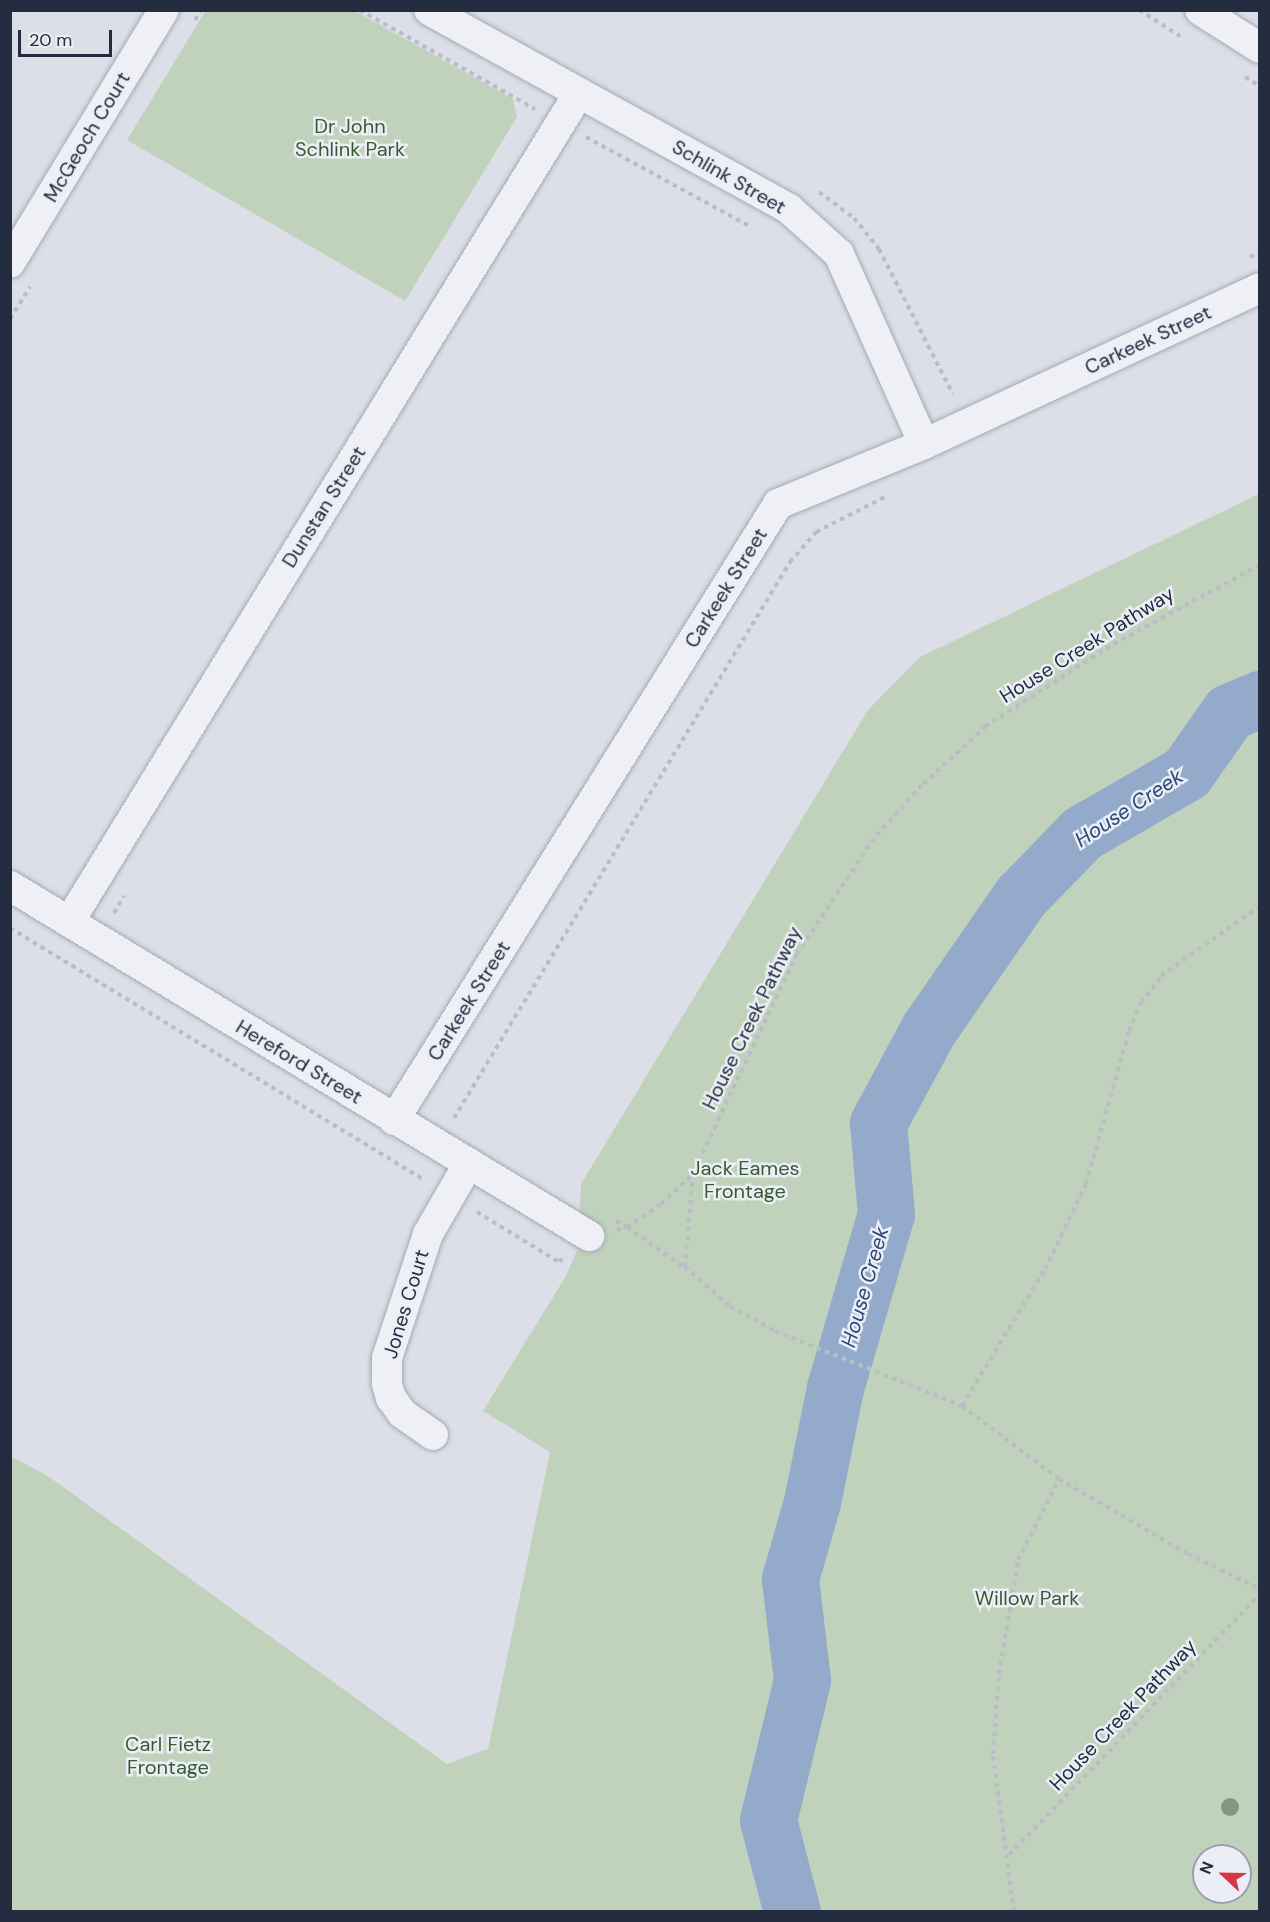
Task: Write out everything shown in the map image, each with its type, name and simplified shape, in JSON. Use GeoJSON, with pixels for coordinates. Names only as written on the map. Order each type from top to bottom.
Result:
{"type":"FeatureCollection","features":[{"type":"Feature","properties":{"kind":"street","name":"McGeoch Court"},"geometry":{"type":"LineString","coordinates":[[10,263],[164,10]]}},
{"type":"Feature","properties":{"kind":"street","name":"Schlink Street"},"geometry":{"type":"LineString","coordinates":[[429,10],[789,209],[839,254],[924,444]]}},
{"type":"Feature","properties":{"kind":"street"},"geometry":{"type":"LineString","coordinates":[[1200,10],[1260,48]]}},
{"type":"Feature","properties":{"kind":"street","name":"Dunstan Street"},"geometry":{"type":"LineString","coordinates":[[69,922],[579,93]]}},
{"type":"Feature","properties":{"kind":"street","name":"Carkeek Street"},"geometry":{"type":"LineString","coordinates":[[394,1120],[778,504],[924,444],[1260,288]]}},
{"type":"Feature","properties":{"kind":"street","name":"Hereford Street"},"geometry":{"type":"LineString","coordinates":[[10,886],[589,1236]]}},
{"type":"Feature","properties":{"kind":"street","name":"Jones Court"},"geometry":{"type":"LineString","coordinates":[[433,1435],[402,1413],[392,1398],[387,1384],[387,1358],[428,1234],[469,1163]]}},
{"type":"Feature","properties":{"kind":"path"},"geometry":{"type":"LineString","coordinates":[[451,1121],[801,546],[816,531],[899,490]]}},
{"type":"Feature","properties":{"kind":"path","name":"House Creek Pathway"},"geometry":{"type":"LineString","coordinates":[[685,1267],[693,1173],[797,954],[874,838],[922,785],[986,726],[1110,646],[1260,565]]}},
{"type":"Feature","properties":{"kind":"path"},"geometry":{"type":"LineString","coordinates":[[962,1406],[1045,1269],[1086,1184],[1128,1032],[1141,1003],[1161,976],[1260,906]]}},
{"type":"Feature","properties":{"kind":"path"},"geometry":{"type":"LineString","coordinates":[[10,928],[559,1262],[589,1236],[627,1227],[661,1204],[693,1173]]}},
{"type":"Feature","properties":{"kind":"path"},"geometry":{"type":"LineString","coordinates":[[627,1227],[685,1267],[730,1306],[775,1331],[962,1406],[1059,1479],[1168,1543],[1260,1589]]}},
{"type":"Feature","properties":{"kind":"path"},"geometry":{"type":"LineString","coordinates":[[1014,1911],[993,1754],[1002,1651],[1018,1560],[1059,1479]]}},
{"type":"Feature","properties":{"kind":"path","name":"House Creek Pathway"},"geometry":{"type":"LineString","coordinates":[[1008,1856],[1260,1594]]}},
{"type":"Feature","properties":{"kind":"green space","name":"Dr John Schlink Park"},"geometry":{"type":"Polygon","coordinates":[[[206,10],[355,11],[513,99],[517,117],[405,301],[127,140],[206,10]]]}},
{"type":"Feature","properties":{"kind":"green space"},"geometry":{"type":"Polygon","coordinates":[[[1259,494],[1259,1911],[11,1911],[10,1456],[48,1476],[447,1764],[488,1749],[550,1452],[483,1411],[566,1276],[577,1250],[581,1184],[868,710],[920,657],[1259,494]]]}},
{"type":"Feature","properties":{"kind":"waterway","name":"House Creek"},"geometry":{"type":"LineString","coordinates":[[792,1912],[768,1820],[802,1680],[790,1579],[812,1502],[835,1388],[886,1214],[878,1123],[928,1030],[1020,897],[1082,833],[1186,773],[1229,712],[1260,699]]}},
{"type":"Feature","properties":{"kind":"park label","name":"Jack Eames Frontage"},"geometry":{"type":"Point","coordinates":[745,1180]}},
{"type":"Feature","properties":{"kind":"park label","name":"Willow Park"},"geometry":{"type":"Point","coordinates":[1027,1598]}},
{"type":"Feature","properties":{"kind":"park label","name":"Carl Fietz Frontage"},"geometry":{"type":"Point","coordinates":[168,1756]}}]}
